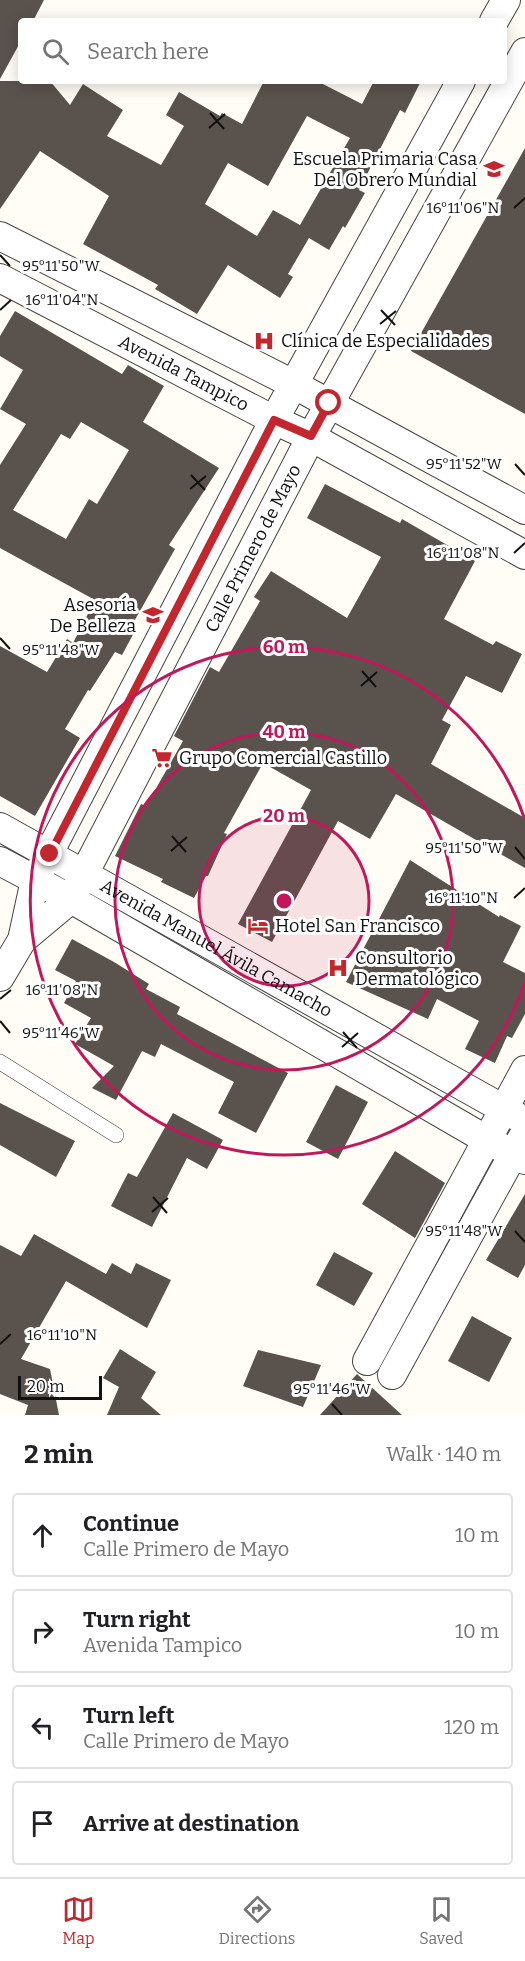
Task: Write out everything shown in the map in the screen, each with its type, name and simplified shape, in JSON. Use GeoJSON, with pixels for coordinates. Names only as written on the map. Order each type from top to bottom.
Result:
{"type":"FeatureCollection","features":[{"type":"Feature","properties":{"kind":"street"},"geometry":{"type":"LineString","coordinates":[[496,18],[506,0]]}},
{"type":"Feature","properties":{"kind":"street","name":"Calle Primero de Mayo"},"geometry":{"type":"LineString","coordinates":[[22,940],[71,899],[311,436],[525,52]]}},
{"type":"Feature","properties":{"kind":"street","name":"Calle Primero de Mayo"},"geometry":{"type":"LineString","coordinates":[[0,977],[22,940],[35,880],[293,384],[459,84]]}},
{"type":"Feature","properties":{"kind":"street"},"geometry":{"type":"LineString","coordinates":[[0,236],[293,384],[525,510]]}},
{"type":"Feature","properties":{"kind":"street","name":"Avenida Tampico"},"geometry":{"type":"LineString","coordinates":[[0,278],[274,420],[311,436],[525,555]]}},
{"type":"Feature","properties":{"kind":"street","name":"Avenida Manuel Ávila Camacho"},"geometry":{"type":"LineString","coordinates":[[0,827],[514,1115]]}},
{"type":"Feature","properties":{"kind":"street","name":"Avenida Manuel Ávila Camacho"},"geometry":{"type":"LineString","coordinates":[[0,861],[71,899],[487,1140],[522,1148]]}},
{"type":"Feature","properties":{"kind":"street"},"geometry":{"type":"LineString","coordinates":[[367,1361],[487,1140],[514,1115],[525,1070]]}},
{"type":"Feature","properties":{"kind":"street"},"geometry":{"type":"LineString","coordinates":[[392,1375],[522,1148]]}},
{"type":"Feature","properties":{"kind":"lane"},"geometry":{"type":"LineString","coordinates":[[0,1062],[116,1135]]}},
{"type":"Feature","properties":{"kind":"building"},"geometry":{"type":"Polygon","coordinates":[[[0,0],[44,0],[35,18],[18,18],[18,46],[0,79],[0,0]]]}},
{"type":"Feature","properties":{"kind":"building"},"geometry":{"type":"Polygon","coordinates":[[[0,81],[18,81],[18,84],[52,84],[70,105],[83,84],[123,110],[107,136],[161,165],[184,126],[166,115],[179,92],[220,116],[222,113],[242,124],[262,84],[323,84],[362,104],[372,84],[420,84],[405,113],[400,110],[359,190],[365,193],[329,250],[309,238],[288,274],[293,277],[280,298],[228,265],[197,314],[155,289],[158,285],[83,244],[109,196],[40,151],[0,209],[0,81]],[[307,116],[268,186],[228,163],[205,204],[257,236],[273,210],[300,225],[350,138],[307,116]]]}},
{"type":"Feature","properties":{"kind":"building"},"geometry":{"type":"Polygon","coordinates":[[[525,148],[525,414],[411,351],[525,148]]]}},
{"type":"Feature","properties":{"kind":"building"},"geometry":{"type":"Polygon","coordinates":[[[15,311],[122,374],[128,365],[164,386],[143,422],[219,468],[169,545],[175,549],[132,625],[137,627],[122,655],[115,652],[90,691],[88,690],[65,729],[80,738],[35,816],[0,796],[0,646],[47,672],[67,639],[73,643],[95,600],[0,548],[0,465],[26,424],[0,409],[23,370],[0,356],[0,336],[15,311]],[[81,422],[70,439],[61,434],[13,510],[66,539],[89,499],[97,504],[129,450],[81,422]]]}},
{"type":"Feature","properties":{"kind":"building"},"geometry":{"type":"Polygon","coordinates":[[[325,484],[400,523],[402,519],[475,561],[444,619],[493,645],[496,641],[522,654],[502,693],[466,676],[442,720],[451,725],[431,764],[525,818],[525,868],[396,794],[370,839],[338,821],[272,942],[238,924],[311,790],[263,763],[224,833],[227,834],[208,876],[194,898],[161,882],[163,879],[115,856],[141,804],[146,806],[183,741],[174,736],[210,667],[219,672],[260,601],[254,597],[271,571],[347,618],[381,557],[307,518],[325,484]]]}},
{"type":"Feature","properties":{"kind":"building"},"geometry":{"type":"Polygon","coordinates":[[[410,860],[499,917],[500,915],[521,926],[503,962],[525,973],[525,1014],[512,1038],[507,1036],[495,1063],[465,1049],[479,1021],[437,999],[428,1019],[346,982],[410,860]]]}},
{"type":"Feature","properties":{"kind":"building"},"geometry":{"type":"Polygon","coordinates":[[[72,939],[149,984],[146,989],[180,1007],[177,1014],[288,1073],[256,1133],[218,1113],[234,1082],[161,1044],[155,1057],[142,1051],[116,1100],[92,1088],[114,1066],[75,1044],[91,1018],[64,1003],[76,981],[55,970],[72,939]]]}},
{"type":"Feature","properties":{"kind":"building"},"geometry":{"type":"Polygon","coordinates":[[[336,1085],[368,1102],[338,1159],[306,1142],[336,1085]]]}},
{"type":"Feature","properties":{"kind":"building"},"geometry":{"type":"Polygon","coordinates":[[[0,1103],[75,1141],[56,1177],[0,1145],[0,1103]]]}},
{"type":"Feature","properties":{"kind":"building"},"geometry":{"type":"Polygon","coordinates":[[[173,1113],[223,1140],[207,1169],[187,1158],[152,1227],[111,1206],[128,1173],[137,1177],[173,1113]]]}},
{"type":"Feature","properties":{"kind":"building"},"geometry":{"type":"Polygon","coordinates":[[[395,1151],[445,1183],[415,1238],[362,1204],[395,1151]]]}},
{"type":"Feature","properties":{"kind":"building"},"geometry":{"type":"Polygon","coordinates":[[[525,1194],[525,1265],[518,1278],[486,1260],[525,1194]]]}},
{"type":"Feature","properties":{"kind":"building"},"geometry":{"type":"Polygon","coordinates":[[[34,1234],[106,1274],[112,1263],[131,1274],[136,1263],[171,1280],[147,1328],[66,1281],[21,1359],[50,1369],[59,1415],[25,1415],[28,1405],[0,1394],[0,1245],[21,1256],[34,1234]]]}},
{"type":"Feature","properties":{"kind":"building"},"geometry":{"type":"Polygon","coordinates":[[[334,1252],[373,1273],[354,1306],[316,1285],[334,1252]]]}},
{"type":"Feature","properties":{"kind":"building"},"geometry":{"type":"Polygon","coordinates":[[[472,1316],[512,1338],[489,1382],[448,1361],[472,1316]]]}},
{"type":"Feature","properties":{"kind":"building"},"geometry":{"type":"Polygon","coordinates":[[[120,1349],[156,1372],[141,1398],[161,1415],[107,1415],[119,1387],[103,1378],[120,1349]]]}},
{"type":"Feature","properties":{"kind":"building"},"geometry":{"type":"Polygon","coordinates":[[[258,1350],[321,1365],[303,1407],[243,1386],[258,1350]]]}},
{"type":"Feature","properties":{"kind":"building"},"geometry":{"type":"Polygon","coordinates":[[[357,1374],[402,1415],[320,1415],[357,1374]]]}},
{"type":"Feature","properties":{"kind":"place","name":"Escuela Primaria Casa Del Obrero Mundial"},"geometry":{"type":"Point","coordinates":[494,169]}},
{"type":"Feature","properties":{"kind":"place","name":"Clínica de Especialidades"},"geometry":{"type":"Point","coordinates":[264,341]}},
{"type":"Feature","properties":{"kind":"place","name":"Asesoría De Belleza"},"geometry":{"type":"Point","coordinates":[153,615]}},
{"type":"Feature","properties":{"kind":"place","name":"Grupo Comercial Castillo"},"geometry":{"type":"Point","coordinates":[162,758]}},
{"type":"Feature","properties":{"kind":"place","name":"Hotel San Francisco"},"geometry":{"type":"Point","coordinates":[258,926]}},
{"type":"Feature","properties":{"kind":"place","name":"Consultorio Dermatológico"},"geometry":{"type":"Point","coordinates":[338,968]}},
{"type":"Feature","properties":{"kind":"route"},"geometry":{"type":"LineString","coordinates":[[50,854],[274,420],[311,436],[329,403]]}}]}
